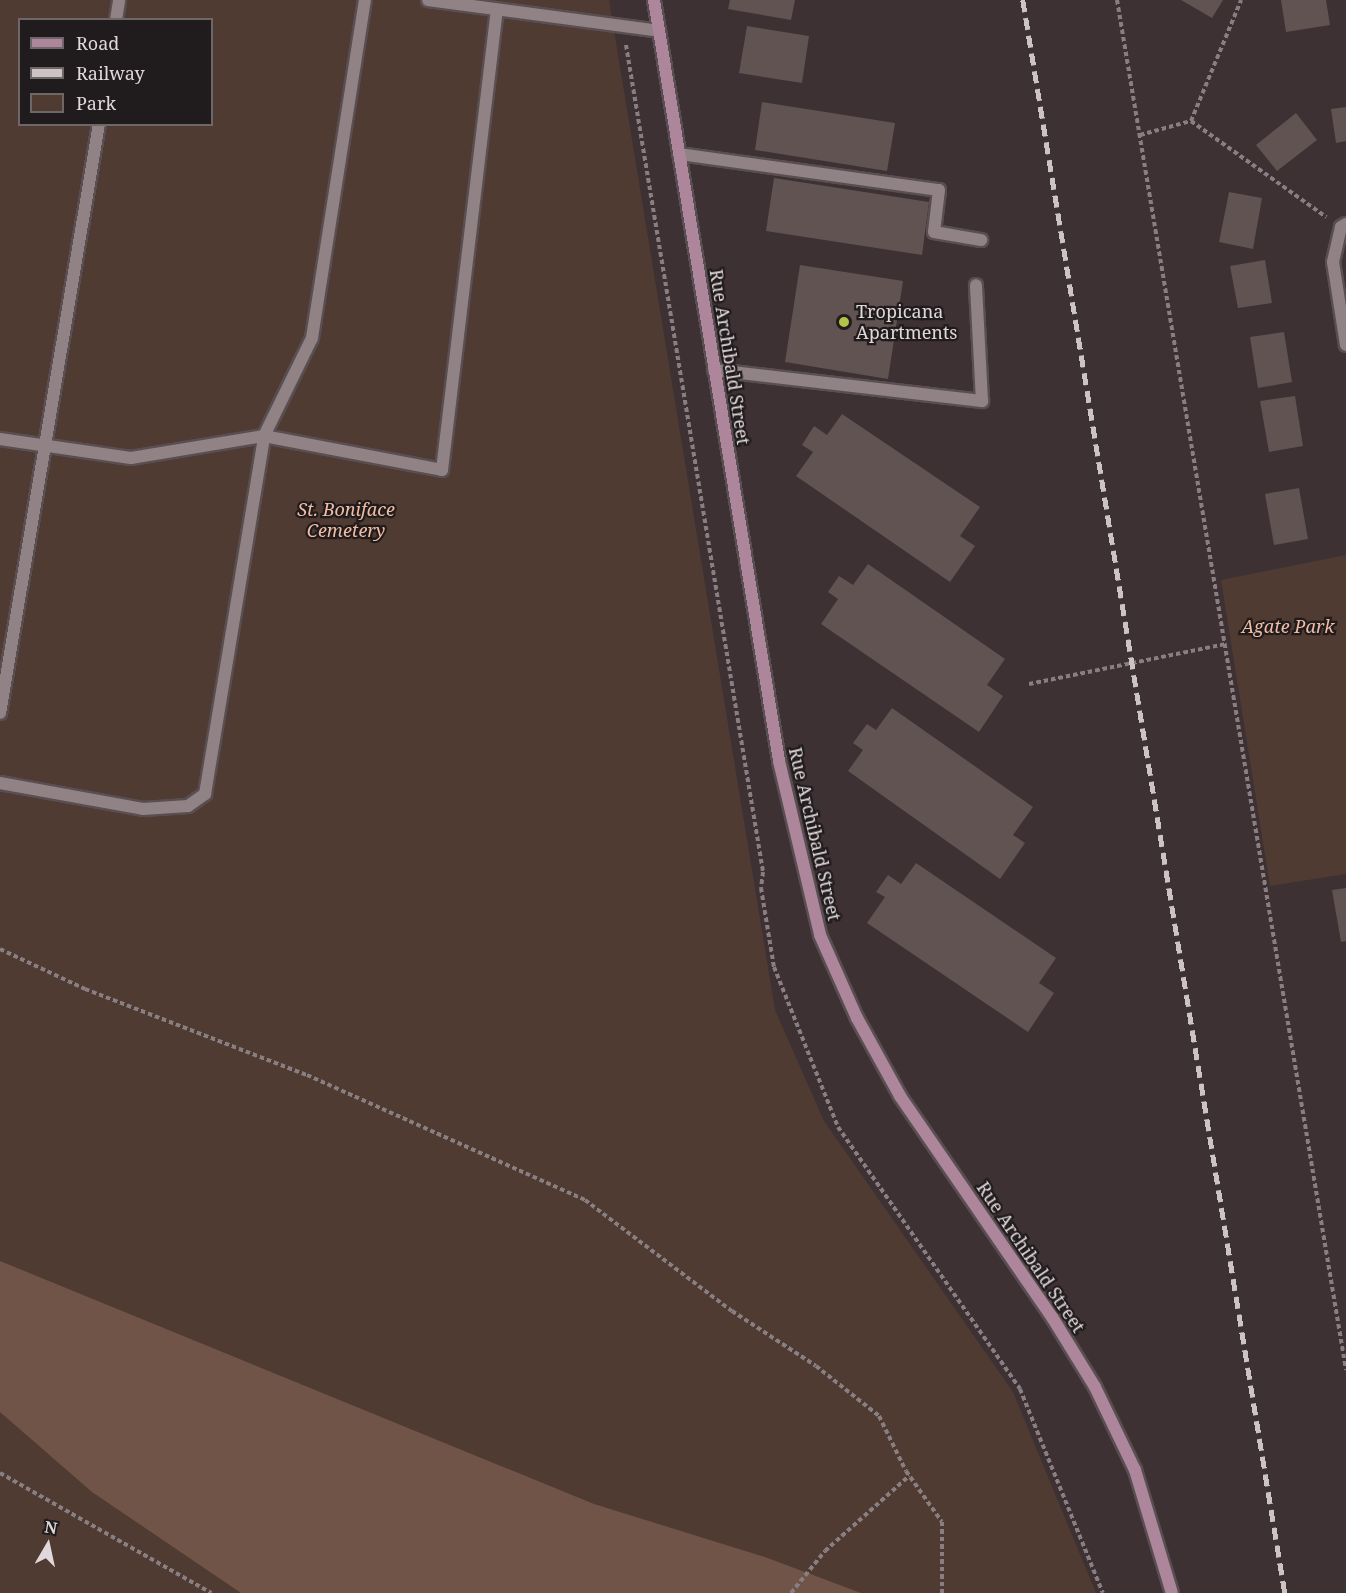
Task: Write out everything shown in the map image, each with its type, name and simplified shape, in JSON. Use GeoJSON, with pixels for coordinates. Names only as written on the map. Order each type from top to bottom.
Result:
{"type":"FeatureCollection","features":[{"type":"Feature","properties":{"kind":"main road","name":"Rue Archibald Street"},"geometry":{"type":"LineString","coordinates":[[654,0],[779,761],[820,935],[857,1018],[900,1096],[1052,1317],[1095,1387],[1135,1470],[1172,1593]]}},
{"type":"Feature","properties":{"kind":"street"},"geometry":{"type":"LineString","coordinates":[[116,18],[119,0]]}},
{"type":"Feature","properties":{"kind":"street"},"geometry":{"type":"LineString","coordinates":[[0,783],[143,809],[188,806],[205,794],[264,436],[312,338],[365,0]]}},
{"type":"Feature","properties":{"kind":"street"},"geometry":{"type":"LineString","coordinates":[[428,0],[659,31]]}},
{"type":"Feature","properties":{"kind":"street"},"geometry":{"type":"LineString","coordinates":[[0,438],[131,458],[264,436],[442,471],[497,11]]}},
{"type":"Feature","properties":{"kind":"street"},"geometry":{"type":"LineString","coordinates":[[0,713],[48,446],[99,126]]}},
{"type":"Feature","properties":{"kind":"street"},"geometry":{"type":"LineString","coordinates":[[679,154],[939,190],[934,232],[981,240]]}},
{"type":"Feature","properties":{"kind":"street"},"geometry":{"type":"LineString","coordinates":[[1343,226],[1332,262],[1346,345]]}},
{"type":"Feature","properties":{"kind":"street"},"geometry":{"type":"LineString","coordinates":[[714,370],[982,401],[976,285]]}},
{"type":"Feature","properties":{"kind":"path"},"geometry":{"type":"LineString","coordinates":[[1117,0],[1346,1370]]}},
{"type":"Feature","properties":{"kind":"path"},"geometry":{"type":"LineString","coordinates":[[1191,121],[1241,0]]}},
{"type":"Feature","properties":{"kind":"path"},"geometry":{"type":"LineString","coordinates":[[1140,135],[1191,121],[1343,226]]}},
{"type":"Feature","properties":{"kind":"path"},"geometry":{"type":"LineString","coordinates":[[1029,684],[1225,644]]}},
{"type":"Feature","properties":{"kind":"path"},"geometry":{"type":"LineString","coordinates":[[0,949],[85,989],[307,1075],[585,1200],[732,1311],[816,1366],[879,1416],[909,1475],[942,1522],[942,1593]]}},
{"type":"Feature","properties":{"kind":"path"},"geometry":{"type":"LineString","coordinates":[[0,1473],[211,1593]]}},
{"type":"Feature","properties":{"kind":"path"},"geometry":{"type":"LineString","coordinates":[[791,1593],[825,1551],[909,1475]]}},
{"type":"Feature","properties":{"kind":"green space","name":"St. Boniface Cemetery"},"geometry":{"type":"Polygon","coordinates":[[[0,0],[609,0],[775,1010],[824,1121],[1013,1392],[1096,1593],[0,1593],[0,0]]]}},
{"type":"Feature","properties":{"kind":"green space","name":"Agate Park"},"geometry":{"type":"Polygon","coordinates":[[[1346,555],[1346,874],[1270,886],[1221,580],[1346,555]]]}},
{"type":"Feature","properties":{"kind":"shaded area"},"geometry":{"type":"Polygon","coordinates":[[[0,1261],[594,1504],[765,1557],[861,1593],[241,1593],[92,1492],[0,1412],[0,1261]]]}},
{"type":"Feature","properties":{"kind":"building"},"geometry":{"type":"Polygon","coordinates":[[[730,0],[795,0],[791,20],[728,9],[730,0]]]}},
{"type":"Feature","properties":{"kind":"building"},"geometry":{"type":"Polygon","coordinates":[[[1181,0],[1223,0],[1212,18],[1181,0]]]}},
{"type":"Feature","properties":{"kind":"building"},"geometry":{"type":"Polygon","coordinates":[[[1281,0],[1326,0],[1330,25],[1286,32],[1281,0]]]}},
{"type":"Feature","properties":{"kind":"building"},"geometry":{"type":"Polygon","coordinates":[[[747,26],[809,36],[802,83],[739,73],[747,26]]]}},
{"type":"Feature","properties":{"kind":"building"},"geometry":{"type":"Polygon","coordinates":[[[762,102],[895,123],[887,171],[755,150],[762,102]]]}},
{"type":"Feature","properties":{"kind":"building"},"geometry":{"type":"Polygon","coordinates":[[[1346,107],[1346,141],[1336,143],[1331,109],[1346,107]]]}},
{"type":"Feature","properties":{"kind":"building"},"geometry":{"type":"Polygon","coordinates":[[[1296,113],[1317,140],[1277,171],[1256,145],[1296,113]]]}},
{"type":"Feature","properties":{"kind":"building"},"geometry":{"type":"Polygon","coordinates":[[[774,178],[929,202],[922,255],[766,231],[774,178]]]}},
{"type":"Feature","properties":{"kind":"building"},"geometry":{"type":"Polygon","coordinates":[[[1229,192],[1262,198],[1253,249],[1219,242],[1229,192]]]}},
{"type":"Feature","properties":{"kind":"building"},"geometry":{"type":"Polygon","coordinates":[[[1265,260],[1272,303],[1238,308],[1230,266],[1265,260]]]}},
{"type":"Feature","properties":{"kind":"building","name":"Tropicana Apartments"},"geometry":{"type":"Polygon","coordinates":[[[800,265],[903,281],[888,379],[785,362],[800,265]]]}},
{"type":"Feature","properties":{"kind":"building"},"geometry":{"type":"Polygon","coordinates":[[[1284,332],[1292,382],[1258,388],[1250,337],[1284,332]]]}},
{"type":"Feature","properties":{"kind":"building"},"geometry":{"type":"Polygon","coordinates":[[[1295,396],[1303,446],[1269,452],[1260,401],[1295,396]]]}},
{"type":"Feature","properties":{"kind":"building"},"geometry":{"type":"Polygon","coordinates":[[[842,414],[980,507],[960,536],[975,546],[950,582],[796,476],[813,452],[802,445],[814,426],[827,435],[842,414]]]}},
{"type":"Feature","properties":{"kind":"building"},"geometry":{"type":"Polygon","coordinates":[[[1299,488],[1308,539],[1274,545],[1265,494],[1299,488]]]}},
{"type":"Feature","properties":{"kind":"building"},"geometry":{"type":"Polygon","coordinates":[[[868,564],[1005,659],[987,685],[1003,696],[979,732],[821,624],[838,599],[828,592],[839,576],[853,585],[868,564]]]}},
{"type":"Feature","properties":{"kind":"building"},"geometry":{"type":"Polygon","coordinates":[[[892,708],[1033,807],[1013,835],[1025,843],[1000,879],[848,771],[863,750],[853,743],[867,724],[876,730],[892,708]]]}},
{"type":"Feature","properties":{"kind":"building"},"geometry":{"type":"Polygon","coordinates":[[[916,863],[1056,958],[1039,983],[1054,993],[1028,1032],[867,923],[885,897],[876,892],[888,875],[901,884],[916,863]]]}},
{"type":"Feature","properties":{"kind":"building"},"geometry":{"type":"Polygon","coordinates":[[[1346,888],[1346,941],[1341,942],[1332,890],[1346,888]]]}},
{"type":"Feature","properties":{"kind":"railway"},"geometry":{"type":"LineString","coordinates":[[1023,0],[1285,1593]]}},
{"type":"Feature","properties":{"kind":"place","name":"Tropicana Apartments"},"geometry":{"type":"Point","coordinates":[844,322]}}]}
